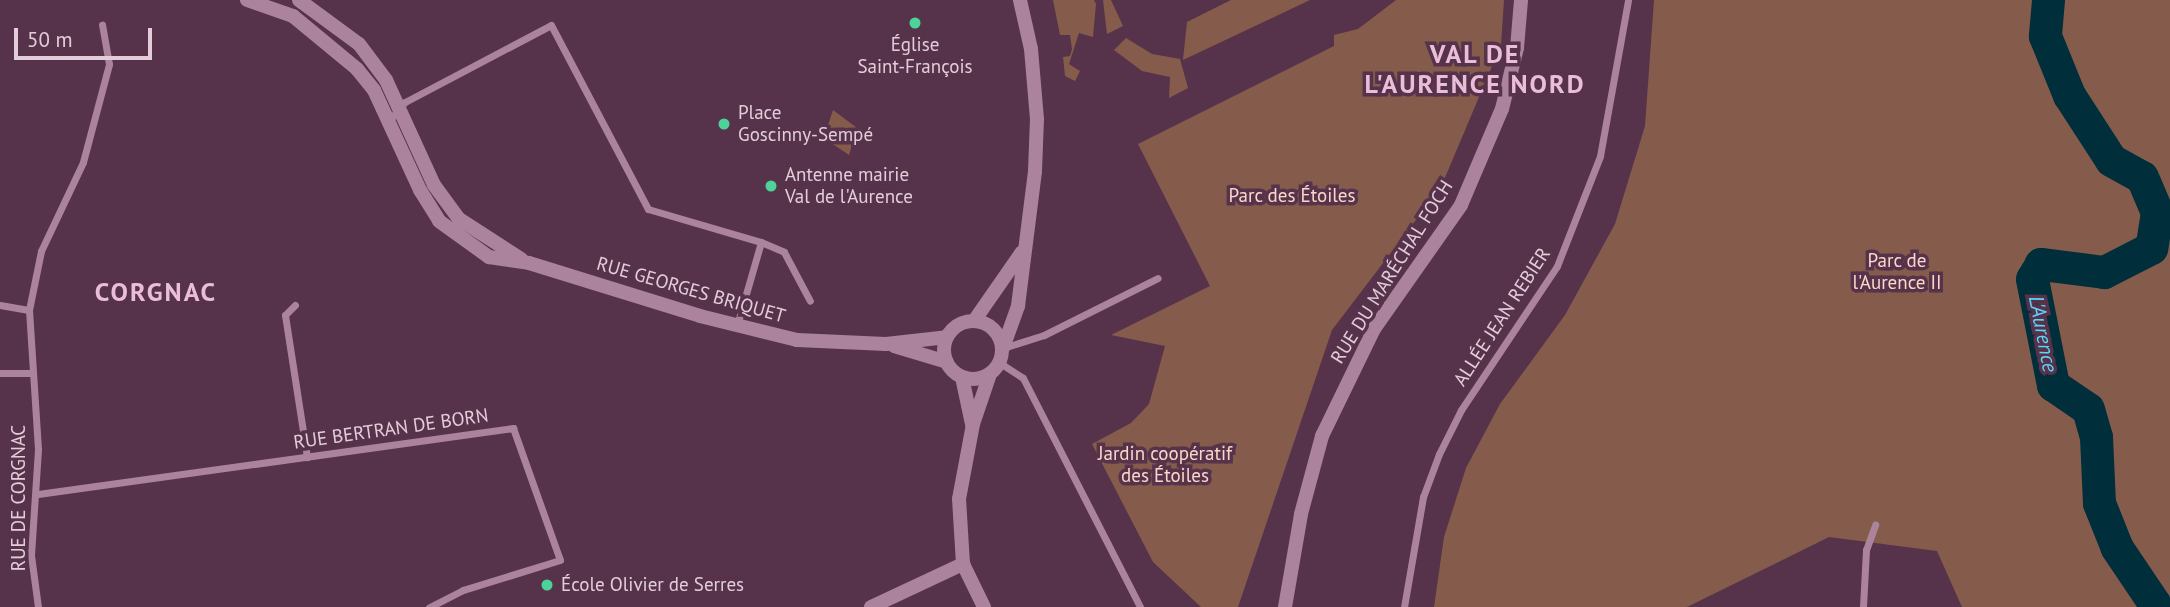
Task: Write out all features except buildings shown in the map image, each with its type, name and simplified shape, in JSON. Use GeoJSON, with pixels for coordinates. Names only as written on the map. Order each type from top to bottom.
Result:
{"type":"FeatureCollection","features":[{"type":"Feature","properties":{"kind":"street","name":"RUE GEORGES BRIQUET"},"geometry":{"type":"LineString","coordinates":[[247,0],[293,16],[357,69],[374,90],[387,123],[439,221],[489,257],[528,263],[797,340],[886,344],[947,337]]}},
{"type":"Feature","properties":{"kind":"street","name":"RUE GEORGES BRIQUET"},"geometry":{"type":"LineString","coordinates":[[299,0],[359,44],[400,106],[434,185],[459,219],[528,263]]}},
{"type":"Feature","properties":{"kind":"street"},"geometry":{"type":"LineString","coordinates":[[984,607],[963,564],[959,499],[973,424],[1018,306],[1037,119],[1031,50],[1020,0]]}},
{"type":"Feature","properties":{"kind":"street","name":"RUE DU MARÉCHAL FOCH"},"geometry":{"type":"LineString","coordinates":[[1285,607],[1301,514],[1322,436],[1374,329],[1461,205],[1502,109],[1517,48],[1521,0]]}},
{"type":"Feature","properties":{"kind":"street","name":"ALLÉE JEAN REBIER"},"geometry":{"type":"LineString","coordinates":[[1404,607],[1423,497],[1439,454],[1461,410],[1557,266],[1600,156],[1628,0]]}},
{"type":"Feature","properties":{"kind":"street","name":"RUE DE CORGNAC"},"geometry":{"type":"LineString","coordinates":[[38,607],[31,555],[38,494],[29,310],[41,251],[83,162],[109,64],[102,25]]}},
{"type":"Feature","properties":{"kind":"street"},"geometry":{"type":"LineString","coordinates":[[387,123],[400,106],[551,25],[648,209],[761,242],[784,252],[810,300]]}},
{"type":"Feature","properties":{"kind":"street"},"geometry":{"type":"LineString","coordinates":[[737,325],[761,242]]}},
{"type":"Feature","properties":{"kind":"street"},"geometry":{"type":"LineString","coordinates":[[974,321],[1025,248]]}},
{"type":"Feature","properties":{"kind":"street"},"geometry":{"type":"LineString","coordinates":[[962,377],[976,379],[997,362],[1044,335],[1158,278]]}},
{"type":"Feature","properties":{"kind":"street"},"geometry":{"type":"LineString","coordinates":[[0,305],[29,310]]}},
{"type":"Feature","properties":{"kind":"street"},"geometry":{"type":"LineString","coordinates":[[295,306],[285,315],[307,457]]}},
{"type":"Feature","properties":{"kind":"street"},"geometry":{"type":"LineString","coordinates":[[973,424],[962,377],[947,362],[947,337],[960,324],[974,321],[998,335],[997,362]]}},
{"type":"Feature","properties":{"kind":"street","name":"RUE GEORGES BRIQUET"},"geometry":{"type":"LineString","coordinates":[[886,344],[947,362]]}},
{"type":"Feature","properties":{"kind":"street"},"geometry":{"type":"LineString","coordinates":[[997,362],[1023,378],[1140,607]]}},
{"type":"Feature","properties":{"kind":"street"},"geometry":{"type":"LineString","coordinates":[[0,373],[31,373]]}},
{"type":"Feature","properties":{"kind":"street","name":"RUE BERTRAN DE BORN"},"geometry":{"type":"LineString","coordinates":[[38,494],[513,428],[560,561],[463,590],[429,607]]}},
{"type":"Feature","properties":{"kind":"street"},"geometry":{"type":"LineString","coordinates":[[1863,607],[1866,550],[1875,526]]}},
{"type":"Feature","properties":{"kind":"street"},"geometry":{"type":"LineString","coordinates":[[871,607],[963,564]]}},
{"type":"Feature","properties":{"kind":"green space"},"geometry":{"type":"Polygon","coordinates":[[[1053,0],[1094,0],[1096,4],[1093,37],[1079,33],[1069,64],[1080,71],[1075,81],[1065,76],[1063,57],[1070,56],[1070,35],[1060,35],[1053,0]]]}},
{"type":"Feature","properties":{"kind":"green space"},"geometry":{"type":"Polygon","coordinates":[[[1103,0],[1111,0],[1123,26],[1107,34],[1103,0]]]}},
{"type":"Feature","properties":{"kind":"green space"},"geometry":{"type":"Polygon","coordinates":[[[1231,0],[1310,0],[1183,60],[1187,22],[1231,0]]]}},
{"type":"Feature","properties":{"kind":"green space","name":"Parc des Étoiles"},"geometry":{"type":"Polygon","coordinates":[[[1396,0],[1504,0],[1501,45],[1441,187],[1332,330],[1238,607],[1201,607],[1153,562],[1092,444],[1131,423],[1149,404],[1165,346],[1111,335],[1210,286],[1138,144],[1334,46],[1334,35],[1358,29],[1396,0]]]}},
{"type":"Feature","properties":{"kind":"green space","name":"Parc de l'Aurence II"},"geometry":{"type":"Polygon","coordinates":[[[1654,0],[2170,0],[2170,607],[1962,607],[1937,551],[1829,537],[1687,607],[1434,607],[1444,537],[1466,468],[1500,404],[1565,315],[1615,224],[1645,126],[1654,0]]]}},
{"type":"Feature","properties":{"kind":"green space"},"geometry":{"type":"Polygon","coordinates":[[[1126,38],[1152,54],[1180,59],[1188,88],[1169,98],[1170,77],[1142,71],[1114,50],[1126,38]]]}},
{"type":"Feature","properties":{"kind":"green space"},"geometry":{"type":"Polygon","coordinates":[[[833,110],[857,128],[849,155],[824,138],[833,110]]]}},
{"type":"Feature","properties":{"kind":"waterway","name":"L'Aurence"},"geometry":{"type":"LineString","coordinates":[[2048,0],[2045,36],[2069,95],[2111,160],[2142,177],[2157,212],[2151,248],[2104,272],[2041,264],[2032,279],[2053,385],[2088,409],[2096,437],[2099,503],[2117,548],[2154,603],[2153,607]]}},
{"type":"Feature","properties":{"kind":"place","name":"Église Saint-François"},"geometry":{"type":"Point","coordinates":[915,23]}},
{"type":"Feature","properties":{"kind":"place","name":"Place Goscinny-Sempé"},"geometry":{"type":"Point","coordinates":[724,124]}},
{"type":"Feature","properties":{"kind":"place","name":"Antenne mairie Val de l'Aurence"},"geometry":{"type":"Point","coordinates":[771,186]}},
{"type":"Feature","properties":{"kind":"place","name":"École Olivier de Serres"},"geometry":{"type":"Point","coordinates":[547,585]}},
{"type":"Feature","properties":{"kind":"district","name":"VAL DE L'AURENCE NORD"},"geometry":{"type":"Point","coordinates":[1475,69]}},
{"type":"Feature","properties":{"kind":"district","name":"CORGNAC"},"geometry":{"type":"Point","coordinates":[156,292]}},
{"type":"Feature","properties":{"kind":"park label","name":"Jardin coopératif des Étoiles"},"geometry":{"type":"Point","coordinates":[1165,465]}}]}
